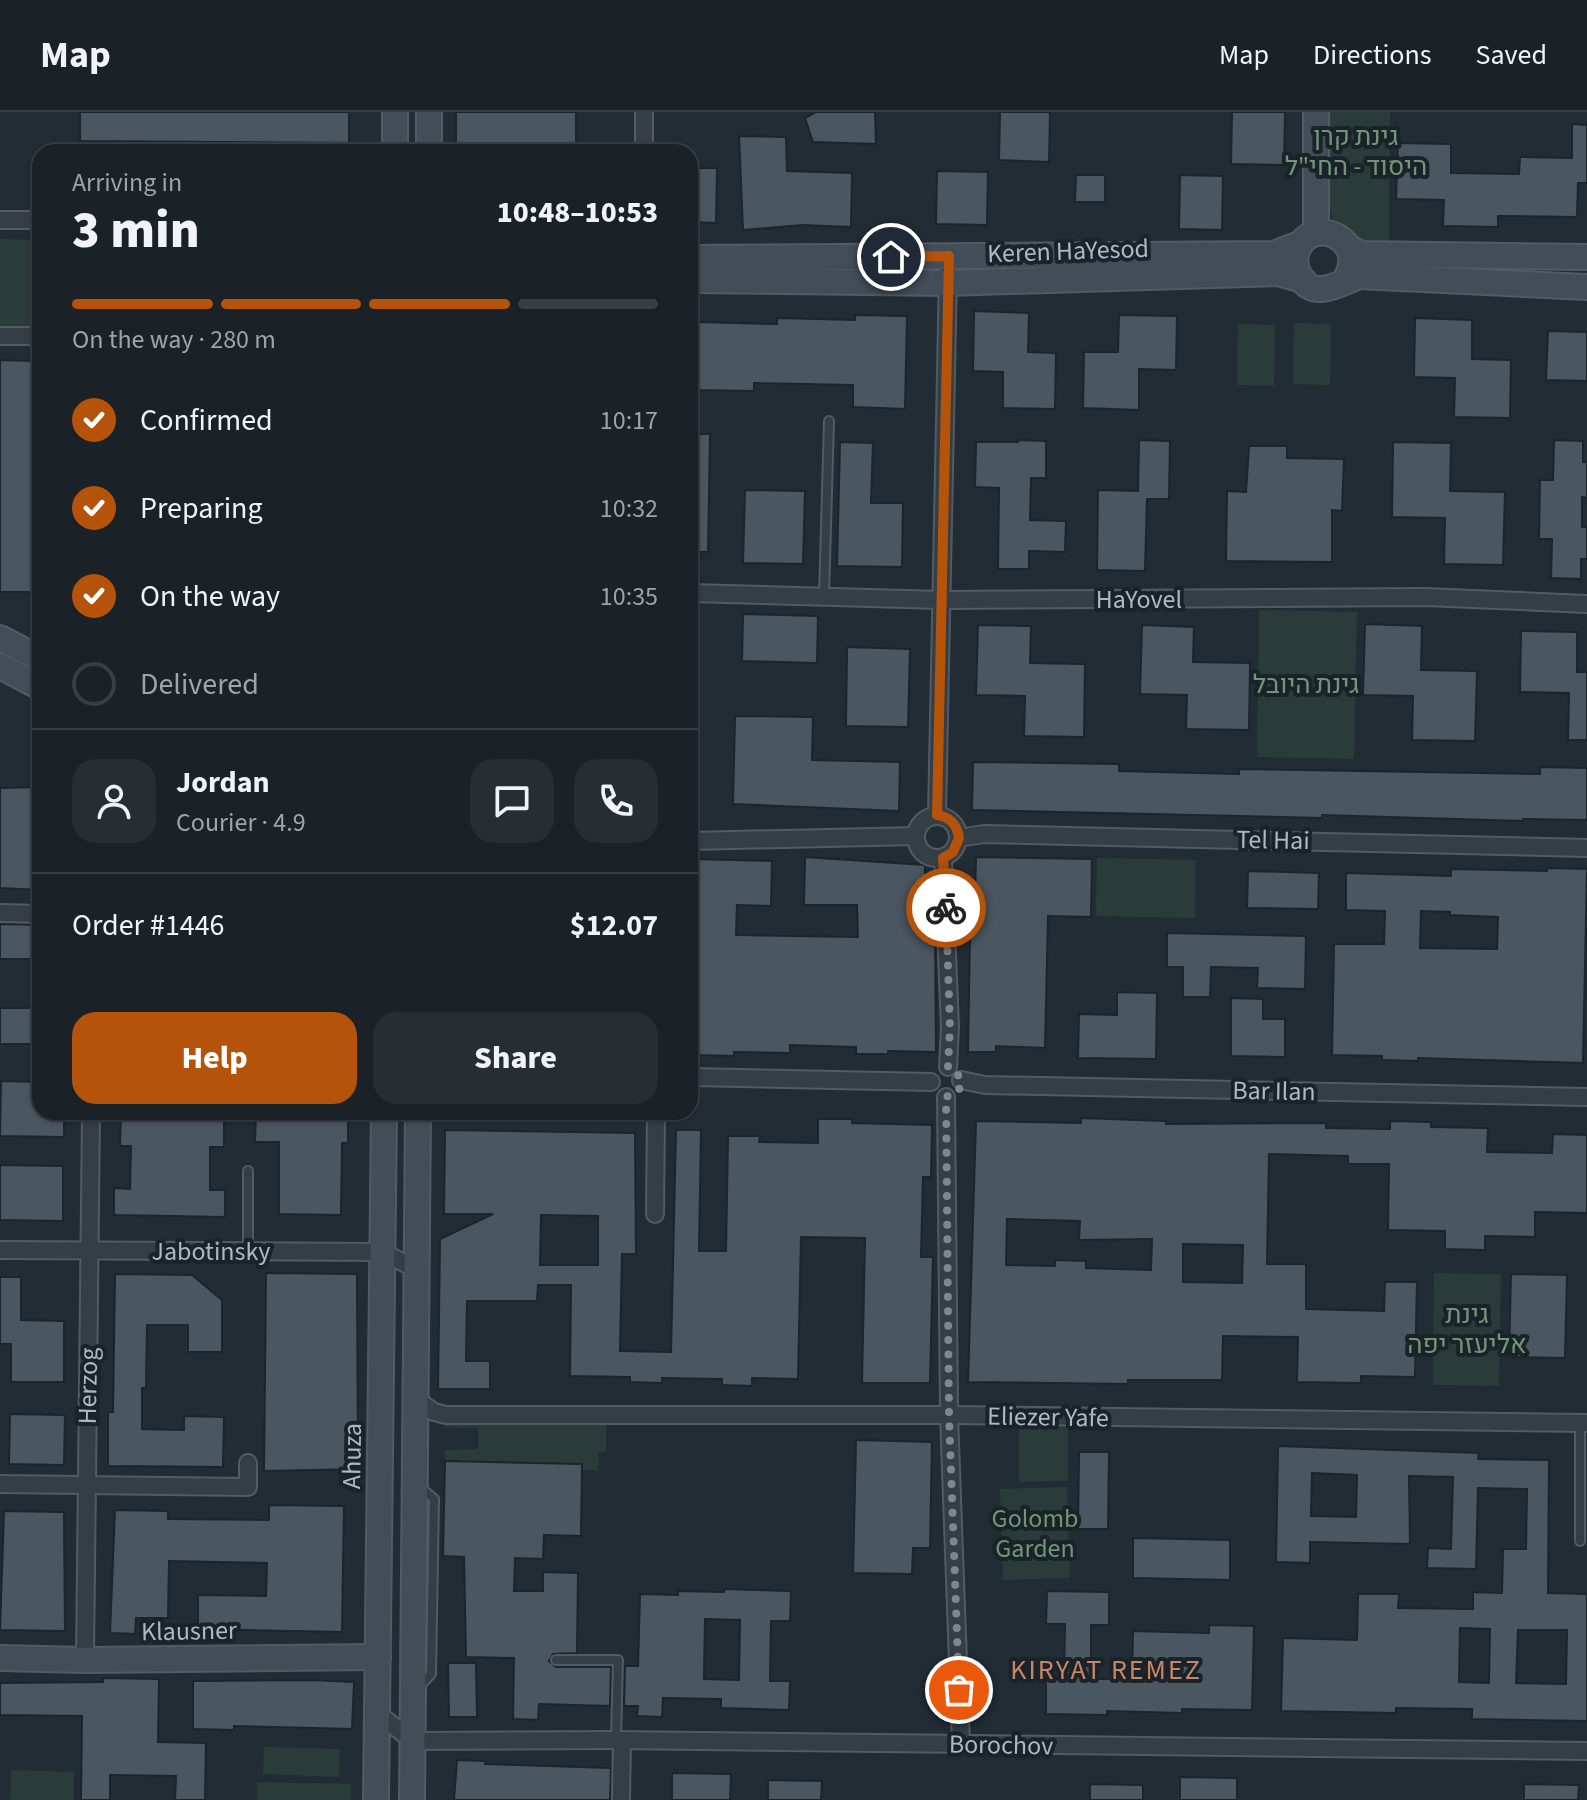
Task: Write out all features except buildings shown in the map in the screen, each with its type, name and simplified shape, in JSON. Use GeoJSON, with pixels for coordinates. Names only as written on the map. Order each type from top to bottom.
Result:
{"type":"FeatureCollection","features":[{"type":"Feature","properties":{"kind":"street"},"geometry":{"type":"LineString","coordinates":[[395,112],[395,144]]}},
{"type":"Feature","properties":{"kind":"street"},"geometry":{"type":"LineString","coordinates":[[429,112],[429,144]]}},
{"type":"Feature","properties":{"kind":"street"},"geometry":{"type":"LineString","coordinates":[[644,112],[644,144]]}},
{"type":"Feature","properties":{"kind":"street"},"geometry":{"type":"LineString","coordinates":[[1316,112],[1308,239],[1295,263],[1303,280],[1318,289],[1336,287],[1359,276],[1587,287]]}},
{"type":"Feature","properties":{"kind":"street"},"geometry":{"type":"LineString","coordinates":[[0,220],[32,220]]}},
{"type":"Feature","properties":{"kind":"street"},"geometry":{"type":"LineString","coordinates":[[1308,239],[1335,235],[1361,254],[1587,257]]}},
{"type":"Feature","properties":{"kind":"street","name":"Keren HaYesod"},"geometry":{"type":"LineString","coordinates":[[698,258],[1273,254],[1308,239]]}},
{"type":"Feature","properties":{"kind":"street"},"geometry":{"type":"LineString","coordinates":[[1344,281],[1352,265],[1348,247]]}},
{"type":"Feature","properties":{"kind":"street"},"geometry":{"type":"LineString","coordinates":[[937,815],[949,256]]}},
{"type":"Feature","properties":{"kind":"street","name":"Keren HaYesod"},"geometry":{"type":"LineString","coordinates":[[698,280],[947,283],[1278,273],[1303,280]]}},
{"type":"Feature","properties":{"kind":"street"},"geometry":{"type":"LineString","coordinates":[[0,336],[32,336]]}},
{"type":"Feature","properties":{"kind":"street","name":"HaYovel"},"geometry":{"type":"LineString","coordinates":[[698,593],[941,600],[1425,597],[1587,604]]}},
{"type":"Feature","properties":{"kind":"street"},"geometry":{"type":"LineString","coordinates":[[0,638],[32,655]]}},
{"type":"Feature","properties":{"kind":"street"},"geometry":{"type":"LineString","coordinates":[[0,666],[32,683]]}},
{"type":"Feature","properties":{"kind":"street"},"geometry":{"type":"LineString","coordinates":[[937,815],[949,818],[959,838],[953,852],[943,858],[926,854],[917,843],[916,836],[926,818],[937,815]]}},
{"type":"Feature","properties":{"kind":"street","name":"Tel Hai"},"geometry":{"type":"LineString","coordinates":[[959,838],[984,834],[1587,848]]}},
{"type":"Feature","properties":{"kind":"street"},"geometry":{"type":"LineString","coordinates":[[698,841],[916,836]]}},
{"type":"Feature","properties":{"kind":"street"},"geometry":{"type":"LineString","coordinates":[[943,858],[950,1027],[948,1067]]}},
{"type":"Feature","properties":{"kind":"street"},"geometry":{"type":"LineString","coordinates":[[0,913],[32,914]]}},
{"type":"Feature","properties":{"kind":"street"},"geometry":{"type":"LineString","coordinates":[[948,1067],[955,1070],[961,1080],[959,1090],[946,1097],[937,1094],[931,1082],[938,1069],[948,1067]]}},
{"type":"Feature","properties":{"kind":"street"},"geometry":{"type":"LineString","coordinates":[[698,1077],[931,1082]]}},
{"type":"Feature","properties":{"kind":"street","name":"Bar Ilan"},"geometry":{"type":"LineString","coordinates":[[961,1080],[985,1085],[1587,1097]]}},
{"type":"Feature","properties":{"kind":"street"},"geometry":{"type":"LineString","coordinates":[[946,1097],[949,1415],[961,1745]]}},
{"type":"Feature","properties":{"kind":"street","name":"Herzog"},"geometry":{"type":"LineString","coordinates":[[85,1660],[91,1120]]}},
{"type":"Feature","properties":{"kind":"street","name":"Ahuza"},"geometry":{"type":"LineString","coordinates":[[376,1800],[384,1120]]}},
{"type":"Feature","properties":{"kind":"street"},"geometry":{"type":"LineString","coordinates":[[412,1800],[418,1120]]}},
{"type":"Feature","properties":{"kind":"street"},"geometry":{"type":"LineString","coordinates":[[655,1214],[656,1120]]}},
{"type":"Feature","properties":{"kind":"street","name":"Jabotinsky"},"geometry":{"type":"LineString","coordinates":[[0,1250],[382,1252],[418,1270]]}},
{"type":"Feature","properties":{"kind":"street","name":"Eliezer Yafe"},"geometry":{"type":"LineString","coordinates":[[417,1400],[434,1412],[446,1415],[949,1415],[1584,1423]]}},
{"type":"Feature","properties":{"kind":"street"},"geometry":{"type":"LineString","coordinates":[[0,1484],[248,1487],[248,1463]]}},
{"type":"Feature","properties":{"kind":"street","name":"Klausner"},"geometry":{"type":"LineString","coordinates":[[0,1658],[378,1657]]}},
{"type":"Feature","properties":{"kind":"street"},"geometry":{"type":"LineString","coordinates":[[377,1713],[413,1741]]}},
{"type":"Feature","properties":{"kind":"street"},"geometry":{"type":"LineString","coordinates":[[619,1740],[621,1800]]}},
{"type":"Feature","properties":{"kind":"street","name":"Borochov"},"geometry":{"type":"LineString","coordinates":[[413,1741],[619,1740],[1587,1751]]}},
{"type":"Feature","properties":{"kind":"lane"},"geometry":{"type":"LineString","coordinates":[[824,596],[829,421]]}},
{"type":"Feature","properties":{"kind":"lane"},"geometry":{"type":"LineString","coordinates":[[248,1171],[248,1251]]}},
{"type":"Feature","properties":{"kind":"lane"},"geometry":{"type":"LineString","coordinates":[[1580,1541],[1584,1423]]}},
{"type":"Feature","properties":{"kind":"lane"},"geometry":{"type":"LineString","coordinates":[[556,1660],[618,1660],[619,1740]]}},
{"type":"Feature","properties":{"kind":"green space","name":"גינת קרן היסוד - החי\"ל"},"geometry":{"type":"Polygon","coordinates":[[[1324,112],[1390,112],[1389,242],[1364,241],[1336,229],[1323,189],[1324,112]]]}},
{"type":"Feature","properties":{"kind":"green space"},"geometry":{"type":"Polygon","coordinates":[[[0,239],[32,240],[32,328],[0,327],[0,239]]]}},
{"type":"Feature","properties":{"kind":"green space"},"geometry":{"type":"Polygon","coordinates":[[[1294,323],[1331,324],[1330,385],[1293,384],[1294,323]]]}},
{"type":"Feature","properties":{"kind":"green space"},"geometry":{"type":"Polygon","coordinates":[[[1238,324],[1275,325],[1274,386],[1237,385],[1238,324]]]}},
{"type":"Feature","properties":{"kind":"green space","name":"גינת היובל"},"geometry":{"type":"Polygon","coordinates":[[[1259,610],[1357,612],[1354,759],[1257,757],[1259,610]]]}},
{"type":"Feature","properties":{"kind":"green space"},"geometry":{"type":"Polygon","coordinates":[[[1097,858],[1196,860],[1195,918],[1096,916],[1097,858]]]}},
{"type":"Feature","properties":{"kind":"green space","name":"גינת אליעזר יפה"},"geometry":{"type":"Polygon","coordinates":[[[1434,1273],[1501,1274],[1499,1386],[1433,1385],[1434,1273]]]}},
{"type":"Feature","properties":{"kind":"green space"},"geometry":{"type":"Polygon","coordinates":[[[446,1415],[606,1415],[606,1452],[599,1452],[598,1470],[582,1470],[582,1464],[445,1461],[445,1450],[478,1449],[478,1428],[445,1427],[446,1415]]]}},
{"type":"Feature","properties":{"kind":"green space"},"geometry":{"type":"Polygon","coordinates":[[[1068,1425],[1068,1481],[1019,1482],[1019,1426],[1068,1425]]]}},
{"type":"Feature","properties":{"kind":"green space","name":"Golomb Garden"},"geometry":{"type":"Polygon","coordinates":[[[1067,1487],[1070,1578],[1003,1580],[1000,1489],[1067,1487]]]}},
{"type":"Feature","properties":{"kind":"green space"},"geometry":{"type":"Polygon","coordinates":[[[264,1747],[340,1749],[339,1777],[263,1774],[264,1747]]]}},
{"type":"Feature","properties":{"kind":"green space"},"geometry":{"type":"Polygon","coordinates":[[[11,1770],[74,1772],[74,1800],[10,1800],[11,1770]]]}},
{"type":"Feature","properties":{"kind":"green space"},"geometry":{"type":"Polygon","coordinates":[[[257,1782],[351,1784],[351,1800],[257,1800],[257,1782]]]}},
{"type":"Feature","properties":{"kind":"way so far"},"geometry":{"type":"LineString","coordinates":[[946,908],[950,1027],[948,1067],[959,1074],[961,1080],[959,1090],[946,1097],[949,1415],[959,1690]]}},
{"type":"Feature","properties":{"kind":"district","name":"KIRYAT REMEZ"},"geometry":{"type":"Point","coordinates":[1106,1670]}},
{"type":"Feature","properties":{"kind":"route"},"geometry":{"type":"LineString","coordinates":[[891,257],[949,256],[937,815],[949,818],[958,830],[959,838],[953,852],[943,858],[946,908]]}}]}
